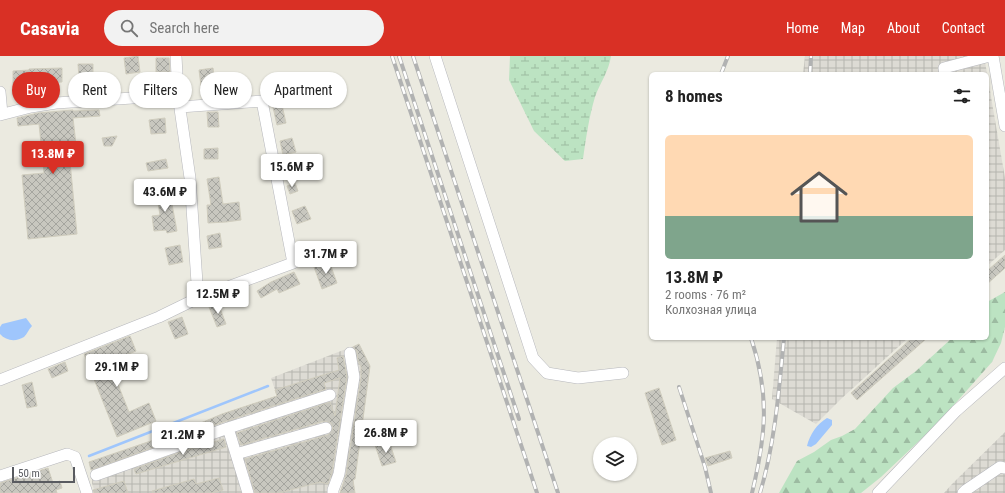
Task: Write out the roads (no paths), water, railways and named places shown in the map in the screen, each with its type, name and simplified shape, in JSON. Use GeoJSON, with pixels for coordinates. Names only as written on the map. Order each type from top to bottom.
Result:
{"type":"FeatureCollection","features":[{"type":"Feature","properties":{"kind":"street"},"geometry":{"type":"LineString","coordinates":[[176,56],[177,72]]}},
{"type":"Feature","properties":{"kind":"street"},"geometry":{"type":"LineString","coordinates":[[435,56],[533,358],[547,373],[578,378],[623,374]]}},
{"type":"Feature","properties":{"kind":"street"},"geometry":{"type":"LineString","coordinates":[[945,72],[944,68],[992,56],[1005,126]]}},
{"type":"Feature","properties":{"kind":"street"},"geometry":{"type":"LineString","coordinates":[[0,92],[1,114],[31,107],[129,99]]}},
{"type":"Feature","properties":{"kind":"street"},"geometry":{"type":"LineString","coordinates":[[0,380],[159,316],[198,298],[293,263],[262,101],[192,106]]}},
{"type":"Feature","properties":{"kind":"street"},"geometry":{"type":"LineString","coordinates":[[180,108],[190,178],[198,298]]}},
{"type":"Feature","properties":{"kind":"street"},"geometry":{"type":"LineString","coordinates":[[333,493],[339,474],[354,377],[350,353]]}},
{"type":"Feature","properties":{"kind":"street"},"geometry":{"type":"LineString","coordinates":[[878,493],[956,411],[1005,368]]}},
{"type":"Feature","properties":{"kind":"street"},"geometry":{"type":"LineString","coordinates":[[96,475],[228,428],[330,394]]}},
{"type":"Feature","properties":{"kind":"street"},"geometry":{"type":"LineString","coordinates":[[228,428],[248,493]]}},
{"type":"Feature","properties":{"kind":"street"},"geometry":{"type":"LineString","coordinates":[[236,454],[326,428]]}},
{"type":"Feature","properties":{"kind":"street"},"geometry":{"type":"LineString","coordinates":[[0,476],[67,454],[75,457],[87,493]]}},
{"type":"Feature","properties":{"kind":"street"},"geometry":{"type":"LineString","coordinates":[[963,493],[1000,467],[1005,468]]}},
{"type":"Feature","properties":{"kind":"water"},"geometry":{"type":"Polygon","coordinates":[[[26,318],[32,326],[24,337],[18,340],[11,340],[0,334],[0,327],[2,324],[26,318]]]}},
{"type":"Feature","properties":{"kind":"water"},"geometry":{"type":"Polygon","coordinates":[[[827,418],[832,420],[832,425],[816,444],[811,447],[807,446],[814,430],[827,418]]]}},
{"type":"Feature","properties":{"kind":"waterway"},"geometry":{"type":"LineString","coordinates":[[89,456],[268,386]]}},
{"type":"Feature","properties":{"kind":"railway"},"geometry":{"type":"LineString","coordinates":[[392,56],[537,493]]}},
{"type":"Feature","properties":{"kind":"railway"},"geometry":{"type":"LineString","coordinates":[[399,56],[519,419]]}},
{"type":"Feature","properties":{"kind":"railway"},"geometry":{"type":"LineString","coordinates":[[413,56],[558,493]]}},
{"type":"Feature","properties":{"kind":"railway"},"geometry":{"type":"LineString","coordinates":[[722,72],[728,56]]}},
{"type":"Feature","properties":{"kind":"railway"},"geometry":{"type":"LineString","coordinates":[[810,72],[811,56]]}},
{"type":"Feature","properties":{"kind":"railway"},"geometry":{"type":"LineString","coordinates":[[752,340],[761,378],[764,415],[763,433],[752,493]]}},
{"type":"Feature","properties":{"kind":"railway"},"geometry":{"type":"LineString","coordinates":[[760,493],[773,436],[784,340]]}},
{"type":"Feature","properties":{"kind":"railway"},"geometry":{"type":"LineString","coordinates":[[679,387],[705,467],[711,493]]}}]}
